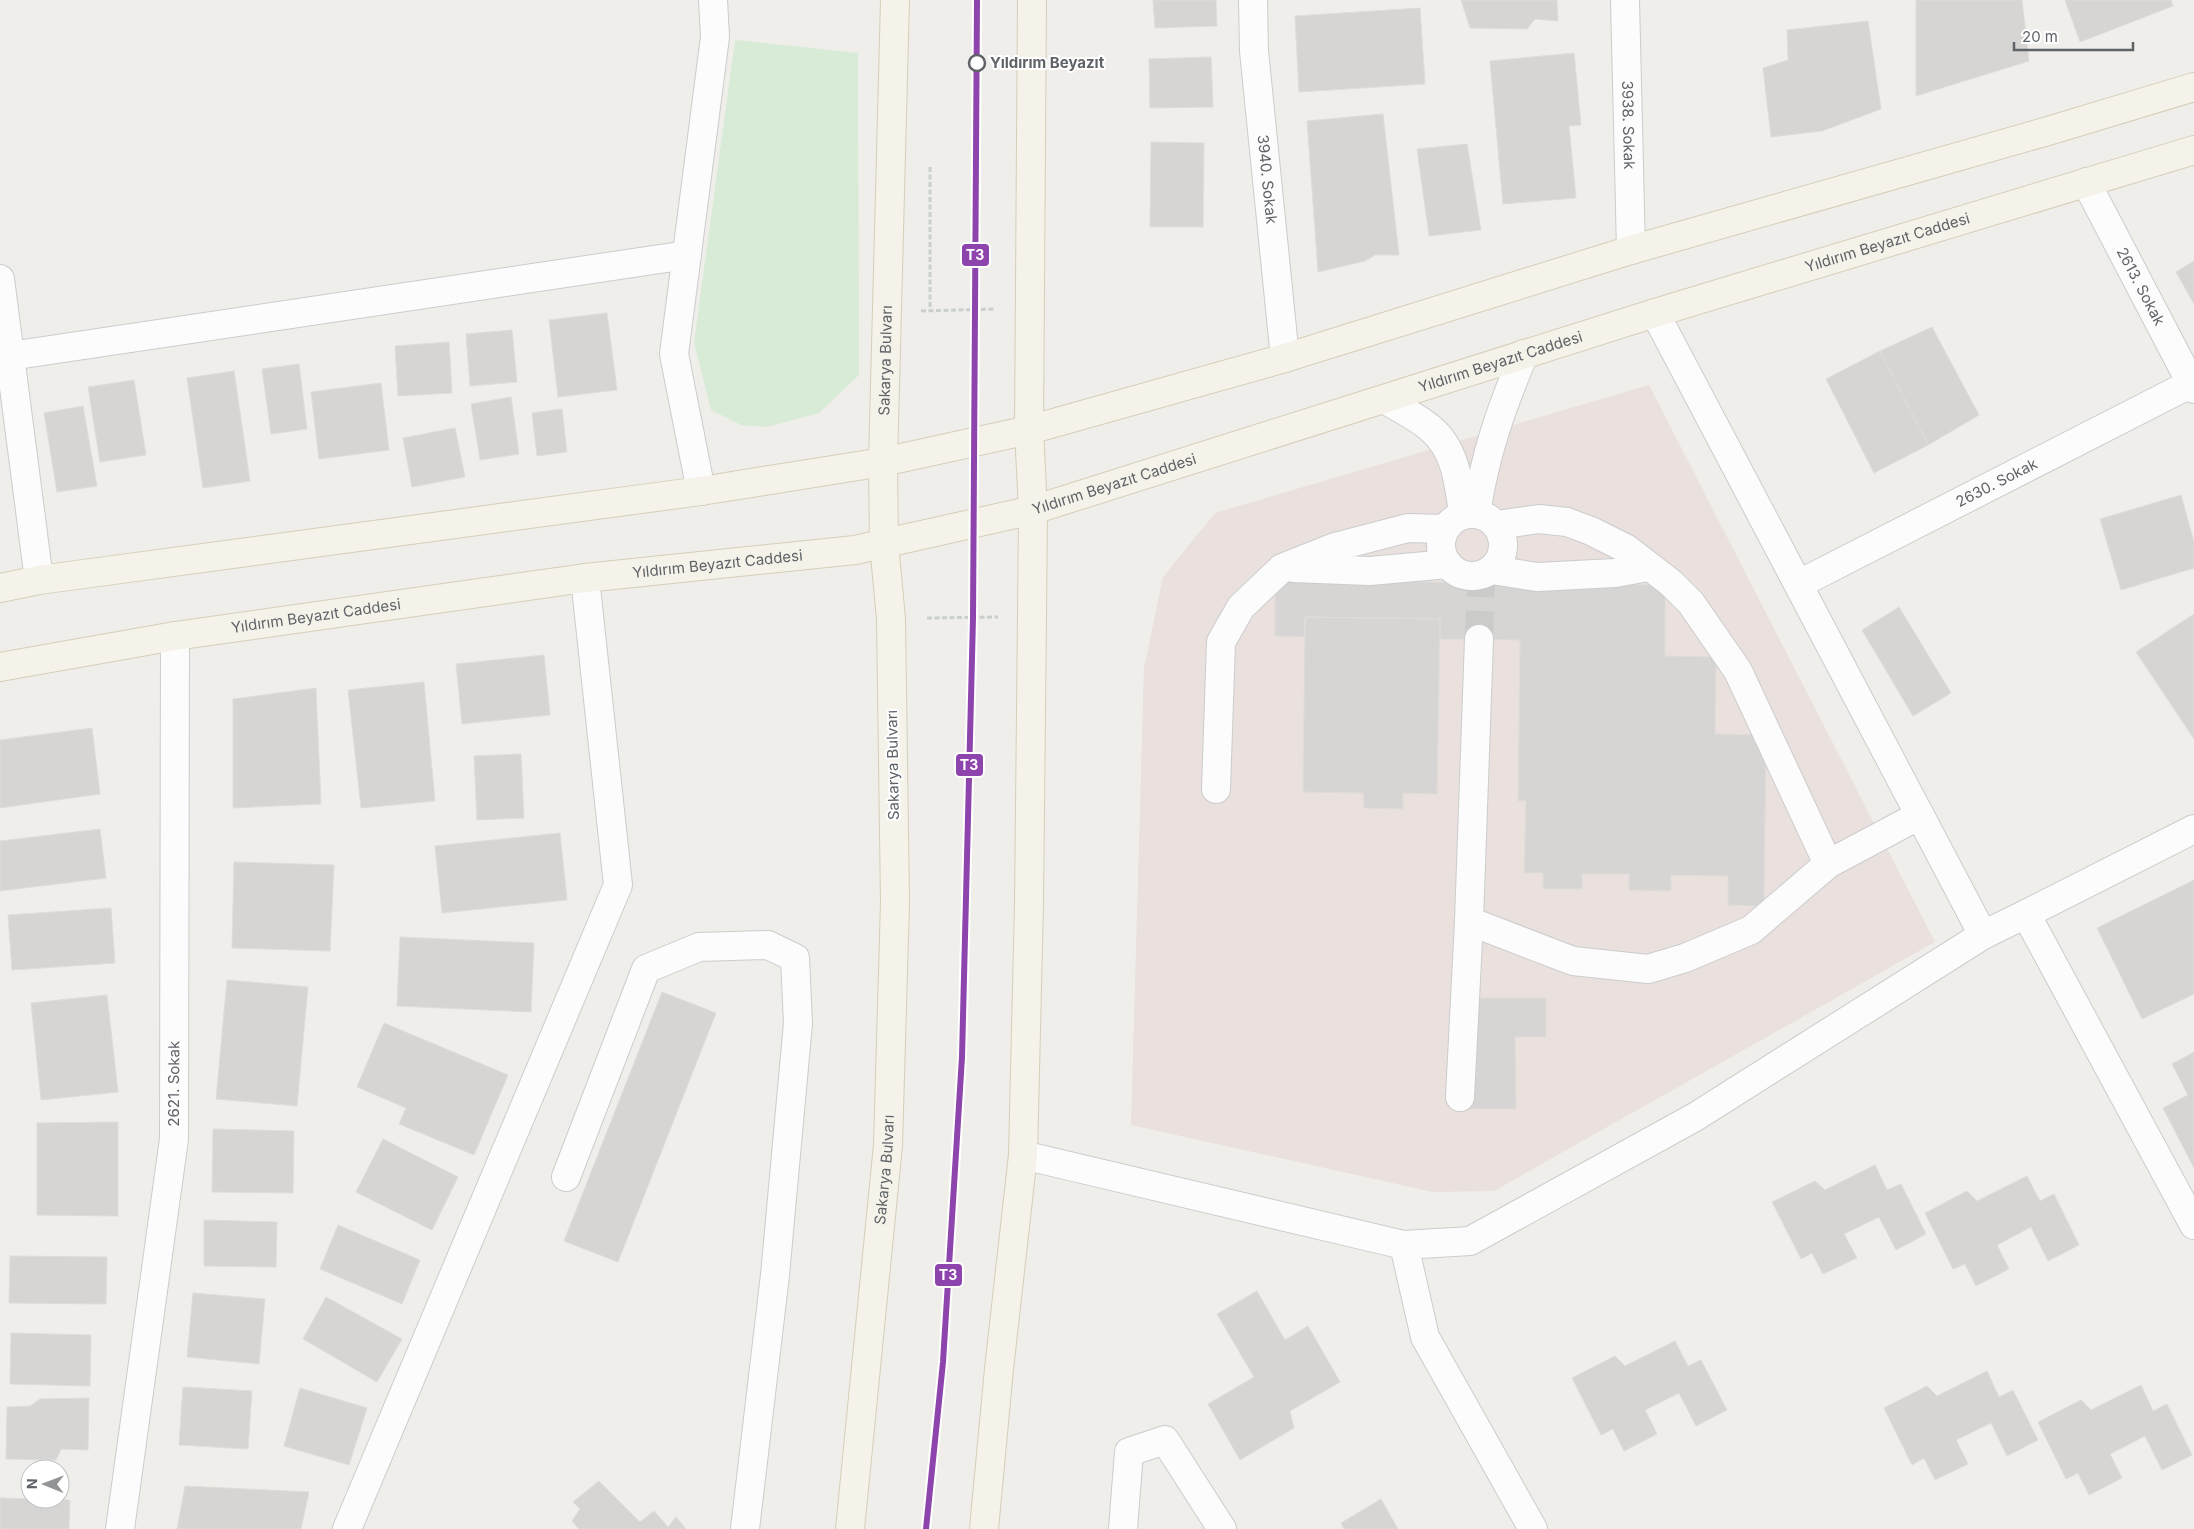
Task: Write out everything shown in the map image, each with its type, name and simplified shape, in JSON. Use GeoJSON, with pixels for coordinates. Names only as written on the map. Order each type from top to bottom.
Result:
{"type":"FeatureCollection","features":[{"type":"Feature","properties":{"kind":"main road","name":"Sakarya Bulvarı"},"geometry":{"type":"LineString","coordinates":[[850,1529],[888,1145],[895,902],[891,619],[884,544],[883,462],[895,0]]}},
{"type":"Feature","properties":{"kind":"main road"},"geometry":{"type":"LineString","coordinates":[[984,1529],[1000,1360],[1023,1155],[1029,904],[1033,510],[1030,430],[1032,0]]}},
{"type":"Feature","properties":{"kind":"main road"},"geometry":{"type":"LineString","coordinates":[[0,588],[39,580],[701,491],[883,462],[1030,430],[1285,358],[1631,250],[2048,131],[2194,87]]}},
{"type":"Feature","properties":{"kind":"main road","name":"Yıldırım Beyazıt Caddesi"},"geometry":{"type":"LineString","coordinates":[[0,668],[175,636],[585,578],[855,550],[1033,510],[1655,312],[2194,150]]}},
{"type":"Feature","properties":{"kind":"street"},"geometry":{"type":"LineString","coordinates":[[701,491],[674,354],[715,37],[714,0]]}},
{"type":"Feature","properties":{"kind":"street","name":"3940. Sokak"},"geometry":{"type":"LineString","coordinates":[[1252,0],[1254,51],[1285,358]]}},
{"type":"Feature","properties":{"kind":"street","name":"3938. Sokak"},"geometry":{"type":"LineString","coordinates":[[1625,0],[1631,250]]}},
{"type":"Feature","properties":{"kind":"street","name":"2613. Sokak"},"geometry":{"type":"LineString","coordinates":[[2086,182],[2193,385]]}},
{"type":"Feature","properties":{"kind":"street"},"geometry":{"type":"LineString","coordinates":[[10,356],[687,255]]}},
{"type":"Feature","properties":{"kind":"street"},"geometry":{"type":"LineString","coordinates":[[0,279],[39,580]]}},
{"type":"Feature","properties":{"kind":"street"},"geometry":{"type":"LineString","coordinates":[[1655,312],[1983,935]]}},
{"type":"Feature","properties":{"kind":"street"},"geometry":{"type":"LineString","coordinates":[[1524,354],[1501,409],[1470,520],[1441,541],[1442,554],[1448,564],[1457,572],[1469,576],[1537,577],[1615,573],[1648,567]]}},
{"type":"Feature","properties":{"kind":"street","name":"2630. Sokak"},"geometry":{"type":"LineString","coordinates":[[1799,584],[2193,385]]}},
{"type":"Feature","properties":{"kind":"street"},"geometry":{"type":"LineString","coordinates":[[1384,399],[1431,428],[1445,446],[1456,470],[1470,520],[1502,536],[1504,548],[1500,560],[1484,576]]}},
{"type":"Feature","properties":{"kind":"street"},"geometry":{"type":"LineString","coordinates":[[1216,789],[1221,642],[1241,607],[1282,568],[1335,547],[1408,528],[1470,520],[1539,519],[1567,522],[1591,531],[1627,549],[1671,583],[1691,603],[1738,671],[1828,864]]}},
{"type":"Feature","properties":{"kind":"street"},"geometry":{"type":"LineString","coordinates":[[1282,568],[1370,571],[1448,564]]}},
{"type":"Feature","properties":{"kind":"street"},"geometry":{"type":"LineString","coordinates":[[347,1529],[618,885],[585,578]]}},
{"type":"Feature","properties":{"kind":"street","name":"2621. Sokak"},"geometry":{"type":"LineString","coordinates":[[120,1529],[174,1139],[175,636]]}},
{"type":"Feature","properties":{"kind":"street"},"geometry":{"type":"LineString","coordinates":[[1460,1097],[1469,921],[1479,639]]}},
{"type":"Feature","properties":{"kind":"street"},"geometry":{"type":"LineString","coordinates":[[1469,921],[1573,961],[1648,968],[1685,958],[1751,930],[1828,864],[1920,816]]}},
{"type":"Feature","properties":{"kind":"street"},"geometry":{"type":"LineString","coordinates":[[1023,1155],[1404,1245],[1470,1241],[1696,1117],[1983,935],[2194,829]]}},
{"type":"Feature","properties":{"kind":"street"},"geometry":{"type":"LineString","coordinates":[[2026,914],[2194,1225]]}},
{"type":"Feature","properties":{"kind":"street"},"geometry":{"type":"LineString","coordinates":[[566,1177],[646,968],[699,947],[768,945],[795,958],[798,1023],[775,1275],[745,1529]]}},
{"type":"Feature","properties":{"kind":"street"},"geometry":{"type":"LineString","coordinates":[[1404,1245],[1424,1337],[1533,1529]]}},
{"type":"Feature","properties":{"kind":"street"},"geometry":{"type":"LineString","coordinates":[[1123,1529],[1129,1452],[1165,1440],[1222,1529]]}},
{"type":"Feature","properties":{"kind":"path"},"geometry":{"type":"LineString","coordinates":[[930,167],[930,310]]}},
{"type":"Feature","properties":{"kind":"path"},"geometry":{"type":"LineString","coordinates":[[888,311],[1030,308]]}},
{"type":"Feature","properties":{"kind":"path"},"geometry":{"type":"LineString","coordinates":[[891,619],[1032,616]]}},
{"type":"Feature","properties":{"kind":"shaded area"},"geometry":{"type":"Polygon","coordinates":[[[1649,385],[1935,942],[1494,1191],[1433,1192],[1131,1125],[1144,668],[1163,577],[1215,513],[1649,385]]]}},
{"type":"Feature","properties":{"kind":"green space"},"geometry":{"type":"Polygon","coordinates":[[[735,40],[858,53],[859,375],[819,413],[766,427],[741,425],[711,410],[694,343],[735,40]]]}},
{"type":"Feature","properties":{"kind":"building"},"geometry":{"type":"Polygon","coordinates":[[[1153,0],[1216,0],[1217,26],[1155,28],[1153,0]]]}},
{"type":"Feature","properties":{"kind":"building"},"geometry":{"type":"Polygon","coordinates":[[[1461,0],[1557,0],[1558,21],[1535,19],[1527,29],[1470,28],[1461,0]]]}},
{"type":"Feature","properties":{"kind":"building"},"geometry":{"type":"Polygon","coordinates":[[[1916,0],[2022,0],[2029,61],[1916,96],[1916,0]]]}},
{"type":"Feature","properties":{"kind":"building"},"geometry":{"type":"Polygon","coordinates":[[[2065,0],[2171,0],[2173,6],[2080,42],[2065,0]]]}},
{"type":"Feature","properties":{"kind":"building"},"geometry":{"type":"Polygon","coordinates":[[[1420,8],[1425,84],[1299,92],[1295,16],[1420,8]]]}},
{"type":"Feature","properties":{"kind":"building"},"geometry":{"type":"Polygon","coordinates":[[[1868,21],[1881,109],[1822,131],[1771,137],[1763,68],[1788,60],[1787,30],[1868,21]]]}},
{"type":"Feature","properties":{"kind":"building"},"geometry":{"type":"Polygon","coordinates":[[[1574,53],[1581,125],[1569,126],[1576,198],[1503,204],[1490,61],[1574,53]]]}},
{"type":"Feature","properties":{"kind":"building"},"geometry":{"type":"Polygon","coordinates":[[[1211,57],[1213,107],[1150,108],[1149,59],[1211,57]]]}},
{"type":"Feature","properties":{"kind":"building"},"geometry":{"type":"Polygon","coordinates":[[[1383,114],[1399,255],[1375,255],[1365,261],[1318,272],[1307,121],[1383,114]]]}},
{"type":"Feature","properties":{"kind":"building"},"geometry":{"type":"Polygon","coordinates":[[[1151,142],[1204,143],[1203,227],[1150,227],[1151,142]]]}},
{"type":"Feature","properties":{"kind":"building"},"geometry":{"type":"Polygon","coordinates":[[[1467,144],[1481,230],[1429,236],[1417,149],[1467,144]]]}},
{"type":"Feature","properties":{"kind":"building"},"geometry":{"type":"Polygon","coordinates":[[[2194,261],[2194,304],[2176,272],[2194,261]]]}},
{"type":"Feature","properties":{"kind":"building"},"geometry":{"type":"Polygon","coordinates":[[[607,313],[617,390],[558,397],[549,320],[607,313]]]}},
{"type":"Feature","properties":{"kind":"building"},"geometry":{"type":"Polygon","coordinates":[[[1932,327],[1979,415],[1928,445],[1880,351],[1932,327]]]}},
{"type":"Feature","properties":{"kind":"building"},"geometry":{"type":"Polygon","coordinates":[[[512,330],[517,382],[470,386],[466,334],[512,330]]]}},
{"type":"Feature","properties":{"kind":"building"},"geometry":{"type":"Polygon","coordinates":[[[449,342],[452,393],[398,396],[395,346],[449,342]]]}},
{"type":"Feature","properties":{"kind":"building"},"geometry":{"type":"Polygon","coordinates":[[[1880,351],[1928,445],[1874,473],[1826,379],[1880,351]]]}},
{"type":"Feature","properties":{"kind":"building"},"geometry":{"type":"Polygon","coordinates":[[[299,364],[307,429],[271,434],[262,369],[299,364]]]}},
{"type":"Feature","properties":{"kind":"building"},"geometry":{"type":"Polygon","coordinates":[[[234,371],[250,481],[203,488],[187,378],[234,371]]]}},
{"type":"Feature","properties":{"kind":"building"},"geometry":{"type":"Polygon","coordinates":[[[134,380],[146,455],[100,462],[88,387],[134,380]]]}},
{"type":"Feature","properties":{"kind":"building"},"geometry":{"type":"Polygon","coordinates":[[[381,383],[389,450],[319,459],[311,392],[381,383]]]}},
{"type":"Feature","properties":{"kind":"building"},"geometry":{"type":"Polygon","coordinates":[[[511,397],[519,454],[480,460],[471,404],[511,397]]]}},
{"type":"Feature","properties":{"kind":"building"},"geometry":{"type":"Polygon","coordinates":[[[83,406],[97,486],[57,492],[44,413],[83,406]]]}},
{"type":"Feature","properties":{"kind":"building"},"geometry":{"type":"Polygon","coordinates":[[[562,409],[567,452],[537,456],[532,413],[562,409]]]}},
{"type":"Feature","properties":{"kind":"building"},"geometry":{"type":"Polygon","coordinates":[[[455,428],[465,477],[412,487],[403,438],[455,428]]]}},
{"type":"Feature","properties":{"kind":"building"},"geometry":{"type":"Polygon","coordinates":[[[2181,495],[2194,542],[2194,568],[2121,590],[2100,519],[2181,495]]]}},
{"type":"Feature","properties":{"kind":"building"},"geometry":{"type":"Polygon","coordinates":[[[1275,580],[1665,585],[1665,656],[1716,657],[1715,734],[1766,735],[1764,906],[1728,905],[1728,876],[1671,875],[1671,891],[1629,890],[1629,874],[1582,874],[1582,889],[1543,889],[1543,873],[1524,873],[1526,801],[1518,801],[1520,640],[1440,639],[1440,619],[1305,617],[1305,637],[1275,636],[1275,580]]]}},
{"type":"Feature","properties":{"kind":"building"},"geometry":{"type":"Polygon","coordinates":[[[1899,607],[1951,693],[1913,716],[1862,630],[1899,607]]]}},
{"type":"Feature","properties":{"kind":"building"},"geometry":{"type":"Polygon","coordinates":[[[2194,614],[2194,739],[2136,652],[2194,614]]]}},
{"type":"Feature","properties":{"kind":"building"},"geometry":{"type":"Polygon","coordinates":[[[1305,617],[1440,619],[1437,794],[1403,793],[1403,809],[1364,808],[1363,793],[1303,792],[1305,617]]]}},
{"type":"Feature","properties":{"kind":"building"},"geometry":{"type":"Polygon","coordinates":[[[544,655],[550,715],[462,724],[456,664],[544,655]]]}},
{"type":"Feature","properties":{"kind":"building"},"geometry":{"type":"Polygon","coordinates":[[[424,682],[435,801],[361,808],[348,690],[424,682]]]}},
{"type":"Feature","properties":{"kind":"building"},"geometry":{"type":"Polygon","coordinates":[[[316,688],[321,804],[233,808],[233,699],[316,688]]]}},
{"type":"Feature","properties":{"kind":"building"},"geometry":{"type":"Polygon","coordinates":[[[92,728],[100,794],[0,808],[0,740],[92,728]]]}},
{"type":"Feature","properties":{"kind":"building"},"geometry":{"type":"Polygon","coordinates":[[[521,754],[524,818],[477,820],[474,756],[521,754]]]}},
{"type":"Feature","properties":{"kind":"building"},"geometry":{"type":"Polygon","coordinates":[[[100,829],[106,878],[0,891],[0,841],[100,829]]]}},
{"type":"Feature","properties":{"kind":"building"},"geometry":{"type":"Polygon","coordinates":[[[560,833],[567,900],[442,913],[435,846],[560,833]]]}},
{"type":"Feature","properties":{"kind":"building"},"geometry":{"type":"Polygon","coordinates":[[[234,862],[334,865],[330,951],[232,948],[234,862]]]}},
{"type":"Feature","properties":{"kind":"building"},"geometry":{"type":"Polygon","coordinates":[[[2194,880],[2194,994],[2142,1019],[2097,928],[2194,880]]]}},
{"type":"Feature","properties":{"kind":"building"},"geometry":{"type":"Polygon","coordinates":[[[111,908],[115,963],[12,970],[8,915],[111,908]]]}},
{"type":"Feature","properties":{"kind":"building"},"geometry":{"type":"Polygon","coordinates":[[[400,937],[534,943],[531,1012],[397,1006],[400,937]]]}},
{"type":"Feature","properties":{"kind":"building"},"geometry":{"type":"Polygon","coordinates":[[[227,980],[308,987],[297,1106],[216,1099],[227,980]]]}},
{"type":"Feature","properties":{"kind":"building"},"geometry":{"type":"Polygon","coordinates":[[[662,992],[716,1013],[618,1262],[564,1241],[662,992]]]}},
{"type":"Feature","properties":{"kind":"building"},"geometry":{"type":"Polygon","coordinates":[[[107,995],[118,1092],[41,1100],[31,1003],[107,995]]]}},
{"type":"Feature","properties":{"kind":"building"},"geometry":{"type":"Polygon","coordinates":[[[1465,998],[1546,998],[1546,1037],[1515,1037],[1516,1109],[1465,1109],[1465,998]]]}},
{"type":"Feature","properties":{"kind":"building"},"geometry":{"type":"Polygon","coordinates":[[[384,1023],[508,1075],[474,1155],[399,1124],[406,1108],[357,1087],[384,1023]]]}},
{"type":"Feature","properties":{"kind":"building"},"geometry":{"type":"Polygon","coordinates":[[[2194,1052],[2194,1168],[2163,1108],[2188,1095],[2172,1064],[2194,1052]]]}},
{"type":"Feature","properties":{"kind":"building"},"geometry":{"type":"Polygon","coordinates":[[[118,1122],[118,1216],[37,1215],[37,1123],[118,1122]]]}},
{"type":"Feature","properties":{"kind":"building"},"geometry":{"type":"Polygon","coordinates":[[[213,1129],[294,1131],[293,1193],[212,1192],[213,1129]]]}},
{"type":"Feature","properties":{"kind":"building"},"geometry":{"type":"Polygon","coordinates":[[[383,1139],[458,1177],[432,1230],[356,1192],[383,1139]]]}},
{"type":"Feature","properties":{"kind":"building"},"geometry":{"type":"Polygon","coordinates":[[[1875,1165],[1887,1190],[1901,1184],[1926,1234],[1896,1250],[1879,1217],[1844,1234],[1857,1258],[1823,1274],[1812,1253],[1801,1259],[1772,1202],[1815,1181],[1825,1190],[1875,1165]]]}},
{"type":"Feature","properties":{"kind":"building"},"geometry":{"type":"Polygon","coordinates":[[[2027,1176],[2040,1201],[2054,1194],[2079,1245],[2048,1261],[2031,1227],[1997,1245],[2009,1269],[1976,1286],[1965,1264],[1953,1269],[1925,1213],[1967,1191],[1977,1201],[2027,1176]]]}},
{"type":"Feature","properties":{"kind":"building"},"geometry":{"type":"Polygon","coordinates":[[[204,1220],[277,1222],[276,1267],[204,1266],[204,1220]]]}},
{"type":"Feature","properties":{"kind":"building"},"geometry":{"type":"Polygon","coordinates":[[[338,1225],[420,1260],[402,1304],[320,1269],[338,1225]]]}},
{"type":"Feature","properties":{"kind":"building"},"geometry":{"type":"Polygon","coordinates":[[[10,1256],[107,1257],[106,1304],[9,1303],[10,1256]]]}},
{"type":"Feature","properties":{"kind":"building"},"geometry":{"type":"Polygon","coordinates":[[[1257,1291],[1285,1340],[1308,1326],[1340,1382],[1290,1411],[1294,1428],[1240,1460],[1208,1404],[1254,1377],[1217,1314],[1257,1291]]]}},
{"type":"Feature","properties":{"kind":"building"},"geometry":{"type":"Polygon","coordinates":[[[193,1293],[265,1299],[259,1364],[187,1357],[193,1293]]]}},
{"type":"Feature","properties":{"kind":"building"},"geometry":{"type":"Polygon","coordinates":[[[326,1297],[402,1339],[377,1382],[303,1339],[326,1297]]]}},
{"type":"Feature","properties":{"kind":"building"},"geometry":{"type":"Polygon","coordinates":[[[11,1333],[91,1335],[90,1386],[10,1384],[11,1333]]]}},
{"type":"Feature","properties":{"kind":"building"},"geometry":{"type":"Polygon","coordinates":[[[1675,1341],[1688,1366],[1701,1360],[1727,1410],[1696,1426],[1679,1393],[1645,1410],[1657,1434],[1624,1451],[1613,1429],[1601,1435],[1572,1378],[1615,1356],[1625,1366],[1675,1341]]]}},
{"type":"Feature","properties":{"kind":"building"},"geometry":{"type":"Polygon","coordinates":[[[1987,1371],[1999,1397],[2013,1390],[2038,1440],[2007,1456],[1991,1423],[1956,1440],[1968,1464],[1935,1480],[1924,1458],[1912,1465],[1884,1408],[1927,1386],[1937,1396],[1987,1371]]]}},
{"type":"Feature","properties":{"kind":"building"},"geometry":{"type":"Polygon","coordinates":[[[2141,1385],[2153,1411],[2167,1404],[2192,1455],[2162,1470],[2145,1436],[2110,1454],[2122,1478],[2089,1495],[2078,1473],[2066,1479],[2038,1422],[2081,1400],[2091,1410],[2141,1385]]]}},
{"type":"Feature","properties":{"kind":"building"},"geometry":{"type":"Polygon","coordinates":[[[183,1387],[252,1391],[248,1449],[179,1445],[183,1387]]]}},
{"type":"Feature","properties":{"kind":"building"},"geometry":{"type":"Polygon","coordinates":[[[300,1388],[367,1408],[349,1465],[284,1446],[300,1388]]]}},
{"type":"Feature","properties":{"kind":"building"},"geometry":{"type":"Polygon","coordinates":[[[89,1398],[88,1450],[61,1449],[56,1459],[6,1459],[7,1407],[30,1406],[40,1399],[89,1398]]]}},
{"type":"Feature","properties":{"kind":"building"},"geometry":{"type":"Polygon","coordinates":[[[599,1481],[640,1522],[654,1511],[668,1527],[676,1517],[686,1529],[579,1529],[572,1521],[580,1509],[573,1502],[599,1481]]]}},
{"type":"Feature","properties":{"kind":"building"},"geometry":{"type":"Polygon","coordinates":[[[185,1486],[309,1492],[301,1529],[177,1529],[185,1486]]]}},
{"type":"Feature","properties":{"kind":"building"},"geometry":{"type":"Polygon","coordinates":[[[0,1498],[20,1499],[20,1509],[70,1509],[69,1529],[0,1529],[0,1498]]]}},
{"type":"Feature","properties":{"kind":"building"},"geometry":{"type":"Polygon","coordinates":[[[1381,1499],[1398,1529],[1344,1529],[1341,1523],[1381,1499]]]}},
{"type":"Feature","properties":{"kind":"tunnel"},"geometry":{"type":"LineString","coordinates":[[1479,639],[1481,583]]}},
{"type":"Feature","properties":{"kind":"transit line","name":"T3"},"geometry":{"type":"LineString","coordinates":[[926,1529],[943,1362],[962,1057],[973,618],[977,0]]}},
{"type":"Feature","properties":{"kind":"place","name":"Yıldırım Beyazıt"},"geometry":{"type":"Point","coordinates":[977,63]}}]}
